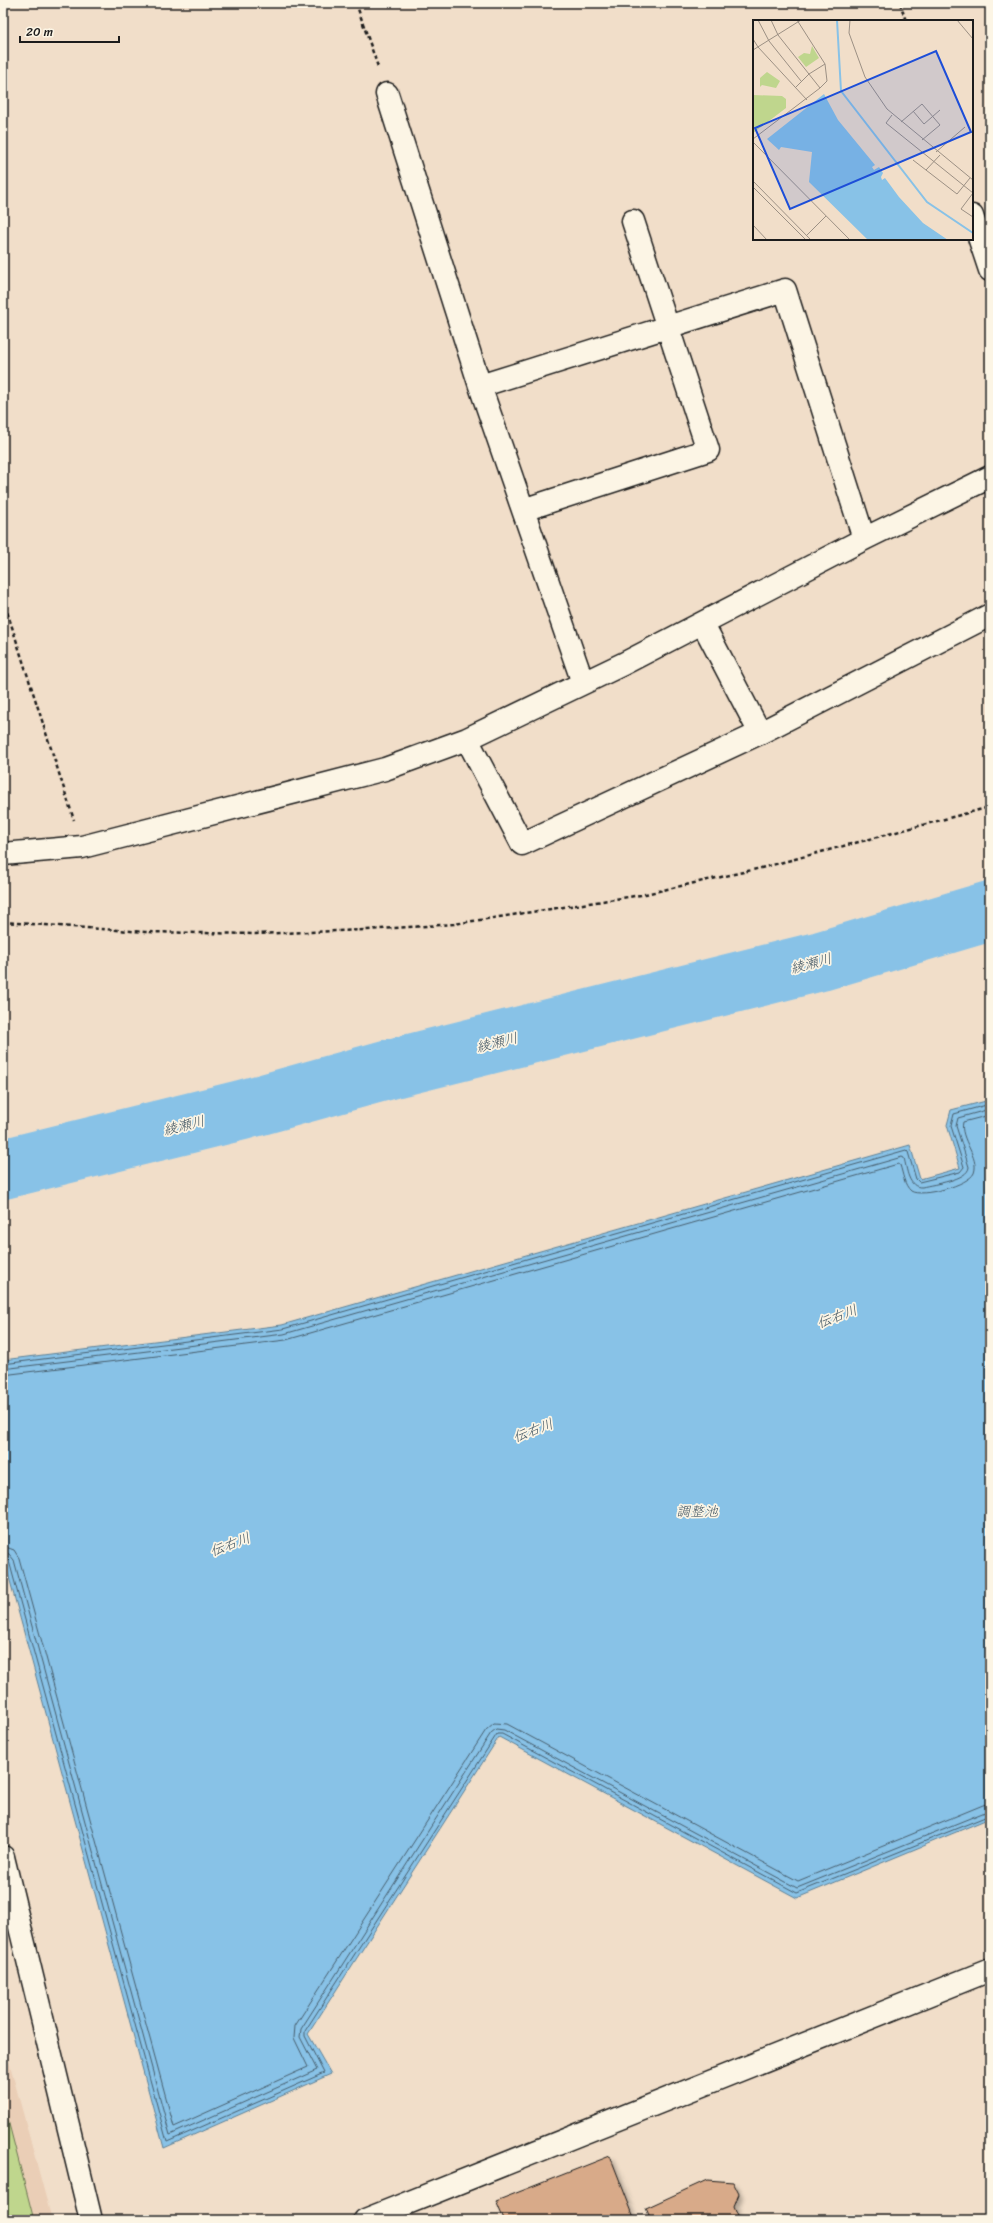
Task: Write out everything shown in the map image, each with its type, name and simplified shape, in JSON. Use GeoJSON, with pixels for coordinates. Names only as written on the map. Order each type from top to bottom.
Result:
{"type":"FeatureCollection","features":[{"type":"Feature","properties":{"kind":"street"},"geometry":{"type":"LineString","coordinates":[[387,94],[480,386],[583,683]]}},
{"type":"Feature","properties":{"kind":"street"},"geometry":{"type":"LineString","coordinates":[[973,219],[990,270]]}},
{"type":"Feature","properties":{"kind":"street"},"geometry":{"type":"LineString","coordinates":[[523,510],[708,450],[634,220]]}},
{"type":"Feature","properties":{"kind":"street"},"geometry":{"type":"LineString","coordinates":[[480,386],[786,290],[864,539]]}},
{"type":"Feature","properties":{"kind":"street"},"geometry":{"type":"LineString","coordinates":[[3,854],[82,847],[385,769],[467,739],[703,624],[864,539],[990,477]]}},
{"type":"Feature","properties":{"kind":"street"},"geometry":{"type":"LineString","coordinates":[[467,739],[522,844],[760,733],[990,615]]}},
{"type":"Feature","properties":{"kind":"street"},"geometry":{"type":"LineString","coordinates":[[703,624],[760,733]]}},
{"type":"Feature","properties":{"kind":"street"},"geometry":{"type":"LineString","coordinates":[[3,1857],[91,2220]]}},
{"type":"Feature","properties":{"kind":"street"},"geometry":{"type":"LineString","coordinates":[[365,2220],[990,1970]]}},
{"type":"Feature","properties":{"kind":"path"},"geometry":{"type":"LineString","coordinates":[[356,3],[387,94]]}},
{"type":"Feature","properties":{"kind":"path"},"geometry":{"type":"LineString","coordinates":[[900,3],[906,20]]}},
{"type":"Feature","properties":{"kind":"path"},"geometry":{"type":"LineString","coordinates":[[3,599],[82,847]]}},
{"type":"Feature","properties":{"kind":"path"},"geometry":{"type":"LineString","coordinates":[[3,922],[145,932],[255,934],[366,930],[454,924],[649,893],[761,868],[990,807]]}},
{"type":"Feature","properties":{"kind":"shaded area"},"geometry":{"type":"Polygon","coordinates":[[[3,2039],[52,2220],[3,2220],[3,2039]]]}},
{"type":"Feature","properties":{"kind":"green space"},"geometry":{"type":"Polygon","coordinates":[[[3,2101],[34,2220],[3,2220],[3,2101]]]}},
{"type":"Feature","properties":{"kind":"water","name":"調整池"},"geometry":{"type":"Polygon","coordinates":[[[990,1100],[990,1818],[797,1898],[499,1737],[308,2034],[331,2074],[164,2148],[3,1555],[3,1360],[282,1325],[910,1145],[920,1179],[960,1168],[947,1125],[951,1110],[990,1100]]]}},
{"type":"Feature","properties":{"kind":"building"},"geometry":{"type":"Polygon","coordinates":[[[610,2156],[635,2220],[504,2220],[496,2201],[610,2156]]]}},
{"type":"Feature","properties":{"kind":"building"},"geometry":{"type":"Polygon","coordinates":[[[707,2180],[733,2182],[739,2194],[734,2206],[740,2220],[651,2220],[646,2208],[707,2180]]]}},
{"type":"Feature","properties":{"kind":"waterway","name":"綾瀬川"},"geometry":{"type":"LineString","coordinates":[[3,1169],[242,1110],[390,1069],[821,961],[990,911]]}},
{"type":"Feature","properties":{"kind":"water label","name":"伝右川"},"geometry":{"type":"Point","coordinates":[837,1316]}},
{"type":"Feature","properties":{"kind":"water label","name":"伝右川"},"geometry":{"type":"Point","coordinates":[533,1430]}},
{"type":"Feature","properties":{"kind":"water label","name":"伝右川"},"geometry":{"type":"Point","coordinates":[230,1544]}}]}
